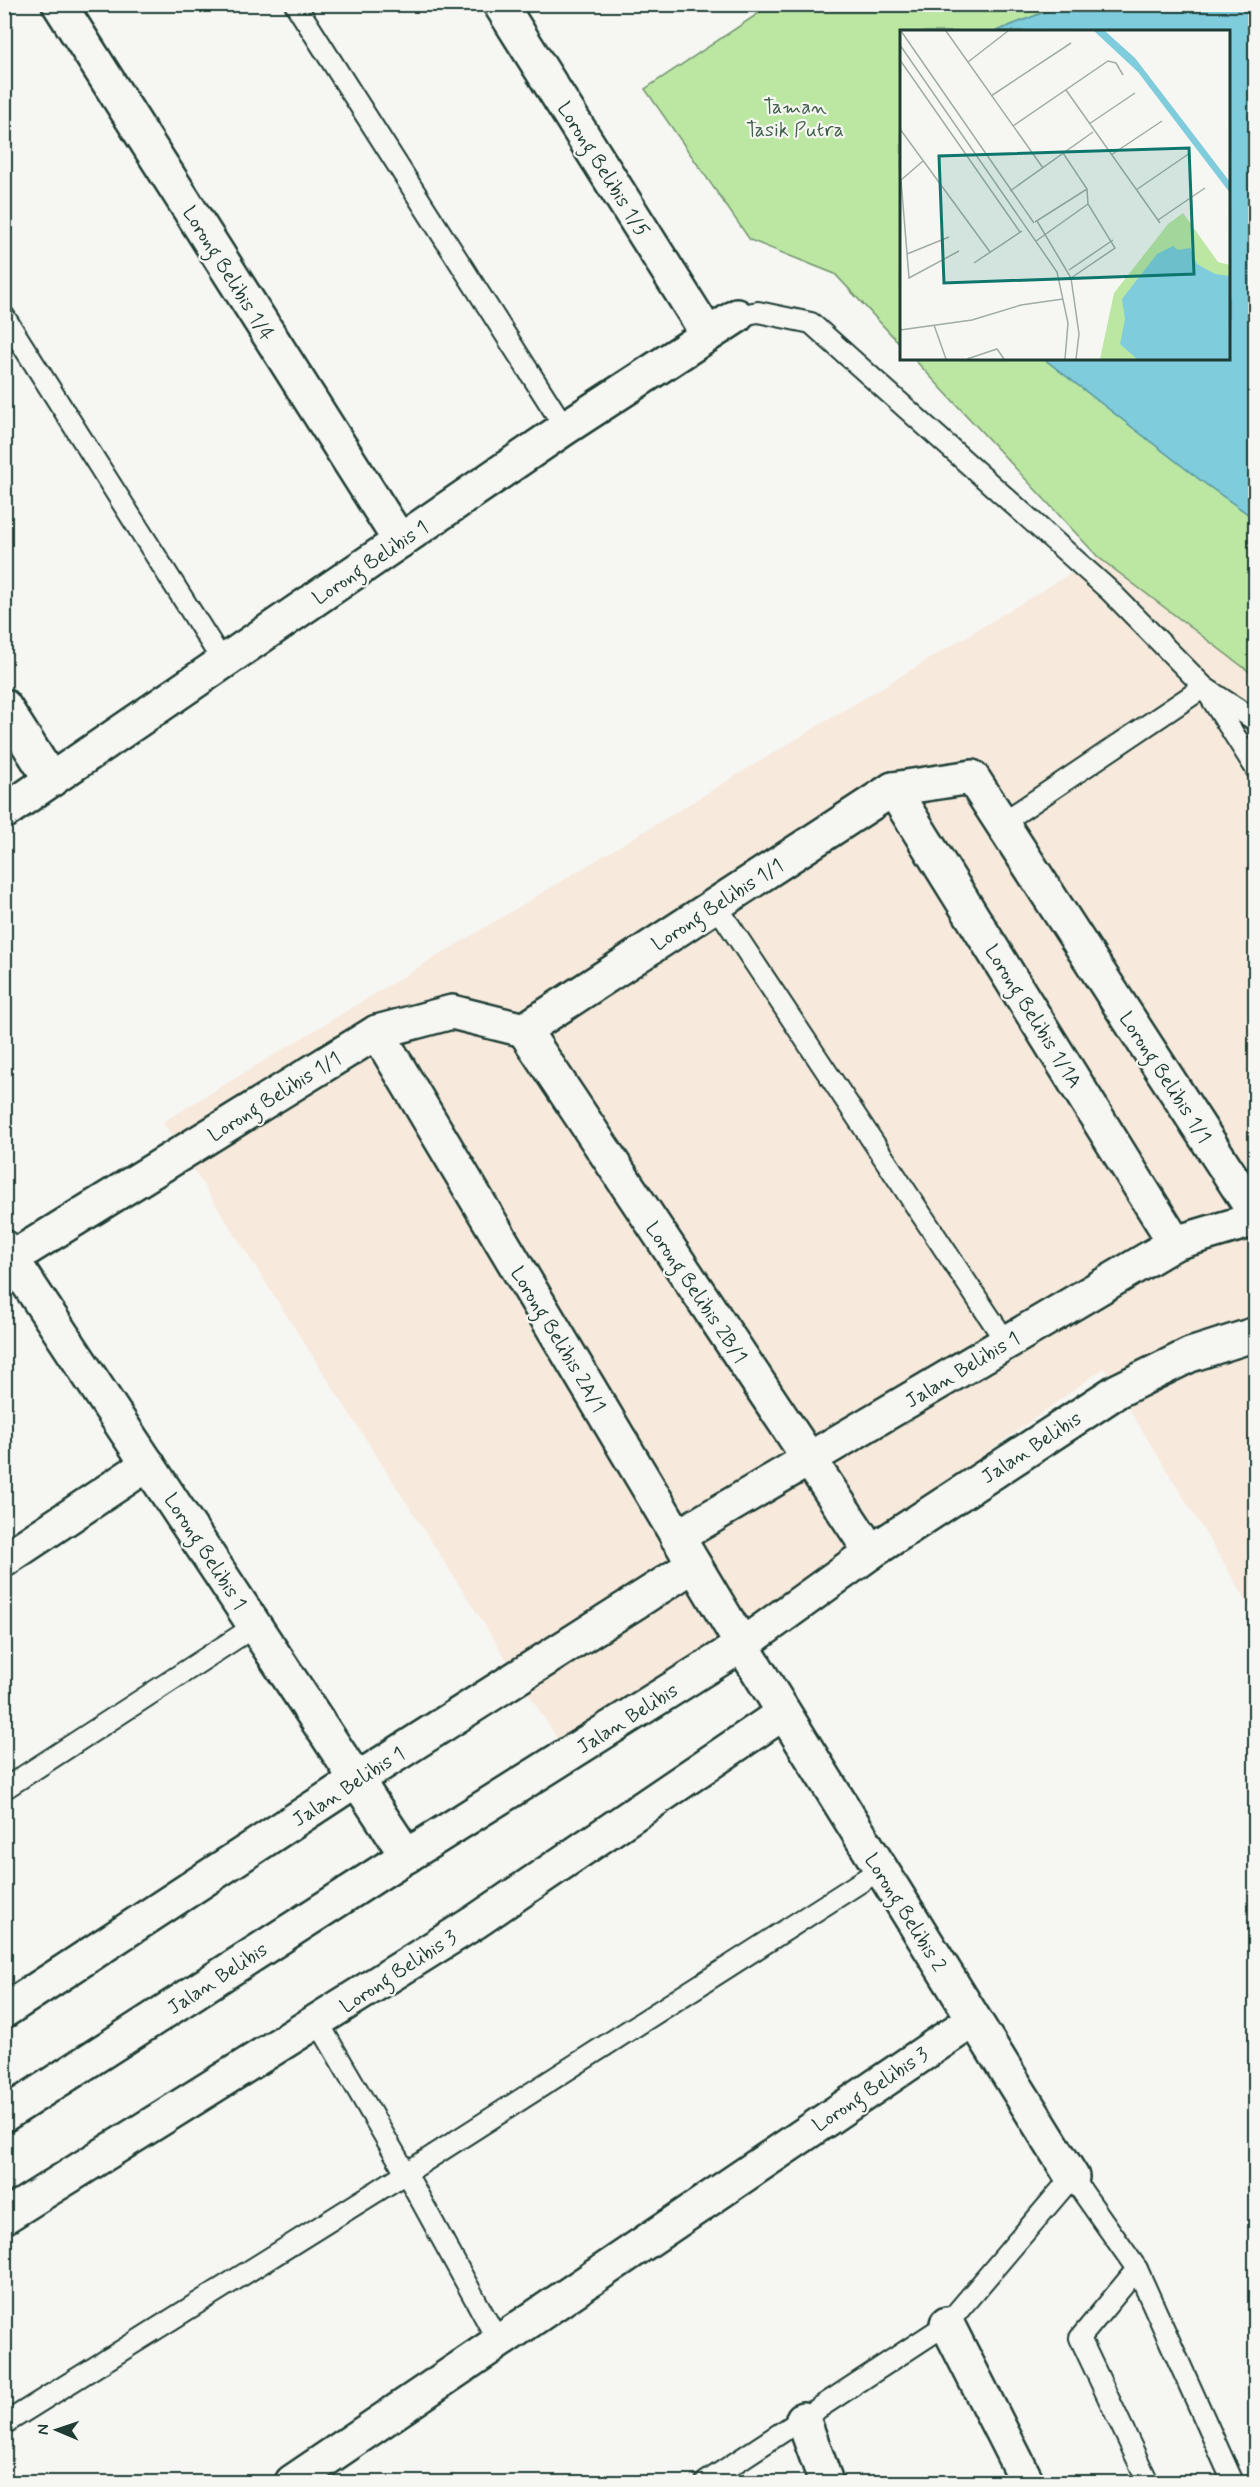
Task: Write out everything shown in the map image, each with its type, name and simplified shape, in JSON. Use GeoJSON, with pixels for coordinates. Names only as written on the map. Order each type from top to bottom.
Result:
{"type":"FeatureCollection","features":[{"type":"Feature","properties":{"kind":"street","name":"Lorong Belibis 1/4"},"geometry":{"type":"LineString","coordinates":[[59,4],[400,541]]}},
{"type":"Feature","properties":{"kind":"street","name":"Lorong Belibis 1/5"},"geometry":{"type":"LineString","coordinates":[[500,4],[707,333]]}},
{"type":"Feature","properties":{"kind":"street","name":"Lorong Belibis 1"},"geometry":{"type":"LineString","coordinates":[[4,812],[565,428],[707,333],[737,316]]}},
{"type":"Feature","properties":{"kind":"street"},"geometry":{"type":"LineString","coordinates":[[4,706],[51,780]]}},
{"type":"Feature","properties":{"kind":"street","name":"Lorong Belibis 1/1"},"geometry":{"type":"LineString","coordinates":[[8,1252],[377,1032],[452,1012],[524,1030],[893,789],[972,777],[1256,1217]]}},
{"type":"Feature","properties":{"kind":"street","name":"Lorong Belibis 1/1A"},"geometry":{"type":"LineString","coordinates":[[893,789],[1175,1243]]}},
{"type":"Feature","properties":{"kind":"street","name":"Lorong Belibis 2B/1"},"geometry":{"type":"LineString","coordinates":[[524,1030],[871,1552]]}},
{"type":"Feature","properties":{"kind":"street","name":"Lorong Belibis 2A/1"},"geometry":{"type":"LineString","coordinates":[[377,1032],[742,1646]]}},
{"type":"Feature","properties":{"kind":"street","name":"Jalan Belibis 1"},"geometry":{"type":"LineString","coordinates":[[677,1537],[1175,1243],[1256,1217]]}},
{"type":"Feature","properties":{"kind":"street","name":"Lorong Belibis 1"},"geometry":{"type":"LineString","coordinates":[[8,1252],[407,1856]]}},
{"type":"Feature","properties":{"kind":"street","name":"Jalan Belibis"},"geometry":{"type":"LineString","coordinates":[[4,2115],[407,1856],[742,1646],[871,1552],[1116,1391],[1190,1355],[1256,1334]]}},
{"type":"Feature","properties":{"kind":"street"},"geometry":{"type":"LineString","coordinates":[[4,1560],[148,1464]]}},
{"type":"Feature","properties":{"kind":"street","name":"Jalan Belibis 1"},"geometry":{"type":"LineString","coordinates":[[4,2011],[356,1780],[694,1565]]}},
{"type":"Feature","properties":{"kind":"street","name":"Lorong Belibis 2"},"geometry":{"type":"LineString","coordinates":[[742,1646],[1072,2177]]}},
{"type":"Feature","properties":{"kind":"street","name":"Lorong Belibis 3"},"geometry":{"type":"LineString","coordinates":[[4,2217],[475,1922],[783,1713]]}},
{"type":"Feature","properties":{"kind":"street","name":"Lorong Belibis 3"},"geometry":{"type":"LineString","coordinates":[[292,2482],[973,2020]]}},
{"type":"Feature","properties":{"kind":"street"},"geometry":{"type":"LineString","coordinates":[[947,2324],[1027,2482]]}},
{"type":"Feature","properties":{"kind":"street"},"geometry":{"type":"LineString","coordinates":[[802,2419],[826,2482]]}},
{"type":"Feature","properties":{"kind":"lane"},"geometry":{"type":"LineString","coordinates":[[295,4],[565,428]]}},
{"type":"Feature","properties":{"kind":"lane"},"geometry":{"type":"LineString","coordinates":[[737,316],[758,312],[811,322],[1110,591],[1204,687],[1256,722]]}},
{"type":"Feature","properties":{"kind":"lane"},"geometry":{"type":"LineString","coordinates":[[4,316],[223,662]]}},
{"type":"Feature","properties":{"kind":"lane"},"geometry":{"type":"LineString","coordinates":[[1204,687],[1256,769]]}},
{"type":"Feature","properties":{"kind":"lane"},"geometry":{"type":"LineString","coordinates":[[1002,823],[1204,687]]}},
{"type":"Feature","properties":{"kind":"lane"},"geometry":{"type":"LineString","coordinates":[[716,905],[1006,1342]]}},
{"type":"Feature","properties":{"kind":"lane"},"geometry":{"type":"LineString","coordinates":[[4,1789],[255,1626]]}},
{"type":"Feature","properties":{"kind":"lane"},"geometry":{"type":"LineString","coordinates":[[4,2424],[406,2173],[880,1869]]}},
{"type":"Feature","properties":{"kind":"lane"},"geometry":{"type":"LineString","coordinates":[[318,2022],[406,2173],[498,2341]]}},
{"type":"Feature","properties":{"kind":"lane"},"geometry":{"type":"LineString","coordinates":[[706,2482],[947,2324],[1072,2177],[1137,2269],[1233,2482]]}},
{"type":"Feature","properties":{"kind":"lane"},"geometry":{"type":"LineString","coordinates":[[1137,2269],[1080,2338],[1148,2482]]}},
{"type":"Feature","properties":{"kind":"shaded area"},"geometry":{"type":"Polygon","coordinates":[[[1098,557],[1255,676],[1255,1614],[1104,1368],[568,1755],[163,1122],[1098,557]]]}},
{"type":"Feature","properties":{"kind":"green space","name":"Taman Tasik Putra"},"geometry":{"type":"Polygon","coordinates":[[[771,5],[1255,5],[1255,676],[1098,557],[915,360],[1230,360],[1230,30],[900,30],[900,344],[835,274],[750,240],[645,89],[771,5]]]}},
{"type":"Feature","properties":{"kind":"water"},"geometry":{"type":"Polygon","coordinates":[[[1062,5],[1255,5],[1255,519],[1204,483],[1045,360],[1230,360],[1230,30],[999,30],[1062,5]]]}}]}
